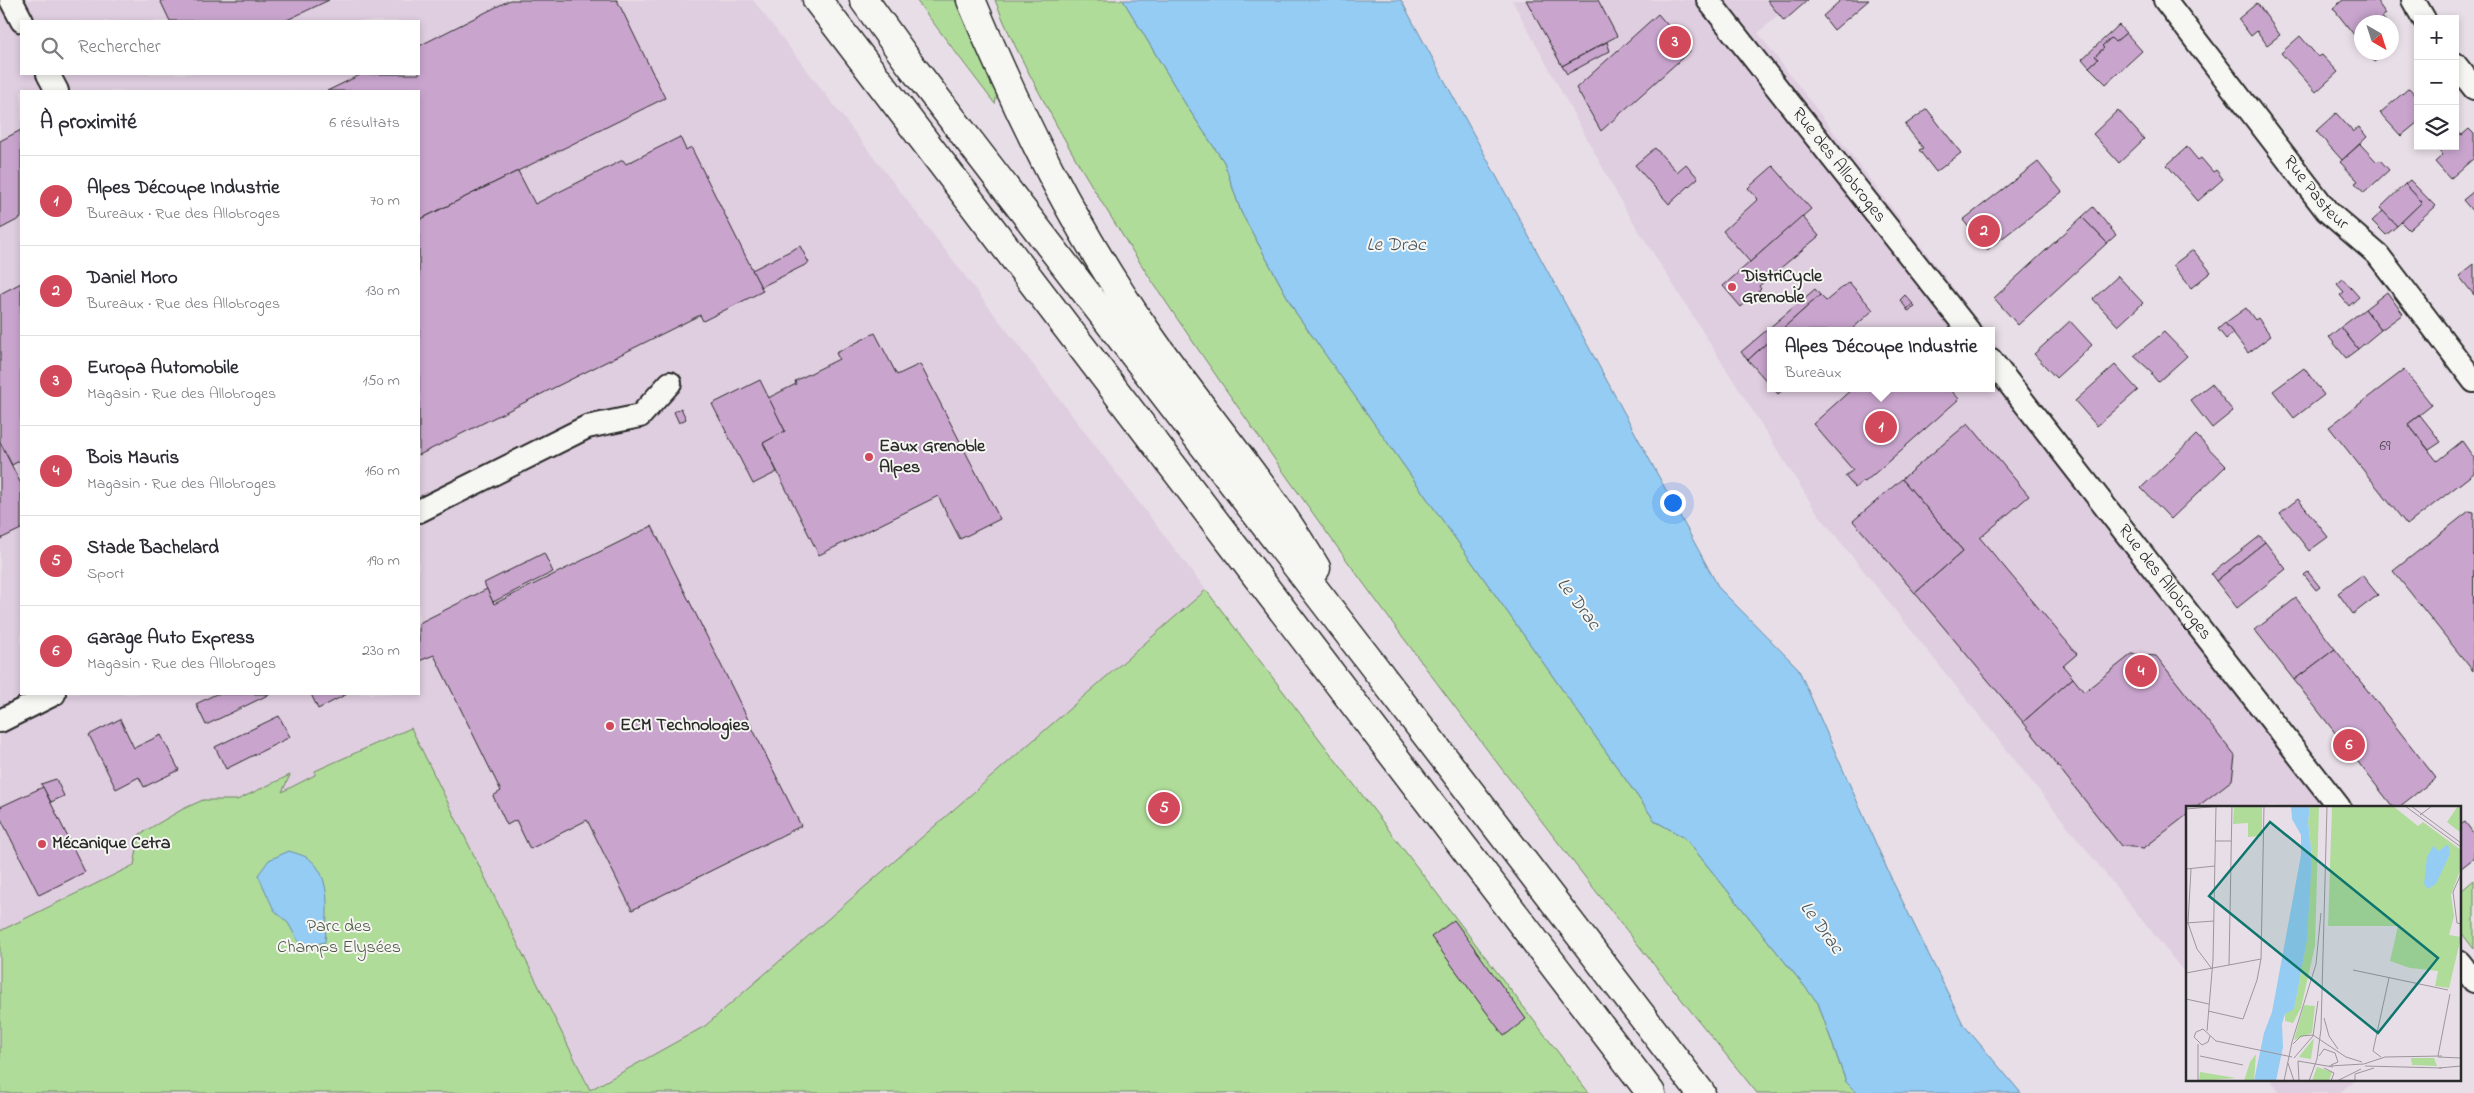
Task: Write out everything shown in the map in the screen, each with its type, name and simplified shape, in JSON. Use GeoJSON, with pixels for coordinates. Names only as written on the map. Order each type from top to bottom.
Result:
{"type":"FeatureCollection","features":[{"type":"Feature","properties":{"kind":"highway"},"geometry":{"type":"LineString","coordinates":[[817,0],[1651,1093]]}},
{"type":"Feature","properties":{"kind":"highway"},"geometry":{"type":"LineString","coordinates":[[864,0],[910,64],[1266,528],[1367,655],[1700,1093]]}},
{"type":"Feature","properties":{"kind":"highway"},"geometry":{"type":"LineString","coordinates":[[971,0],[1019,111],[1076,220],[1146,331],[1288,521],[1367,655]]}},
{"type":"Feature","properties":{"kind":"street"},"geometry":{"type":"LineString","coordinates":[[11,0],[21,20]]}},
{"type":"Feature","properties":{"kind":"street","name":"Rue des Allobroges"},"geometry":{"type":"LineString","coordinates":[[1708,0],[1966,327]]}},
{"type":"Feature","properties":{"kind":"street","name":"Rue Pasteur"},"geometry":{"type":"LineString","coordinates":[[2165,0],[2328,211],[2378,255],[2474,381]]}},
{"type":"Feature","properties":{"kind":"street"},"geometry":{"type":"LineString","coordinates":[[2413,0],[2422,15]]}},
{"type":"Feature","properties":{"kind":"street"},"geometry":{"type":"LineString","coordinates":[[2459,69],[2474,88]]}},
{"type":"Feature","properties":{"kind":"street"},"geometry":{"type":"LineString","coordinates":[[49,75],[56,90]]}},
{"type":"Feature","properties":{"kind":"street","name":"Rue des Allobroges"},"geometry":{"type":"LineString","coordinates":[[1995,365],[2338,806]]}},
{"type":"Feature","properties":{"kind":"street"},"geometry":{"type":"LineString","coordinates":[[420,510],[587,427],[640,416],[670,383]]}},
{"type":"Feature","properties":{"kind":"street"},"geometry":{"type":"LineString","coordinates":[[0,721],[52,695]]}},
{"type":"Feature","properties":{"kind":"street"},"geometry":{"type":"LineString","coordinates":[[2462,966],[2474,981]]}},
{"type":"Feature","properties":{"kind":"shaded area"},"geometry":{"type":"Polygon","coordinates":[[[0,0],[753,0],[1206,590],[705,1026],[590,1090],[411,728],[0,932],[0,0]]]}},
{"type":"Feature","properties":{"kind":"shaded area"},"geometry":{"type":"Polygon","coordinates":[[[1512,0],[1795,0],[1758,33],[1983,327],[1767,327],[1767,392],[1995,392],[1995,343],[2349,806],[2186,806],[2186,974],[1816,511],[1624,207],[1512,0]]]}},
{"type":"Feature","properties":{"kind":"shaded area"},"geometry":{"type":"Polygon","coordinates":[[[2271,1080],[2355,1080],[2339,1093],[2280,1093],[2271,1080]]]}},
{"type":"Feature","properties":{"kind":"green space"},"geometry":{"type":"Polygon","coordinates":[[[916,0],[955,0],[998,90],[995,104],[916,0]]]}},
{"type":"Feature","properties":{"kind":"green space"},"geometry":{"type":"Polygon","coordinates":[[[995,0],[1123,0],[1188,108],[1224,162],[1241,212],[1296,313],[1655,821],[1685,838],[1818,1003],[1846,1082],[1857,1093],[1757,1093],[1627,931],[1375,599],[1254,430],[1177,318],[1127,243],[1057,126],[1016,48],[995,0]]]}},
{"type":"Feature","properties":{"kind":"green space","name":"Parc des Champs Elysées"},"geometry":{"type":"Polygon","coordinates":[[[1206,590],[1589,1093],[0,1093],[0,931],[134,865],[140,834],[183,809],[203,800],[237,800],[290,775],[282,792],[315,775],[315,771],[411,728],[590,1090],[705,1026],[1206,590]]]}},
{"type":"Feature","properties":{"kind":"green space"},"geometry":{"type":"Polygon","coordinates":[[[2474,880],[2474,949],[2462,934],[2462,890],[2474,880]]]}},
{"type":"Feature","properties":{"kind":"water","name":"Le Drac"},"geometry":{"type":"Polygon","coordinates":[[[1123,0],[1401,0],[1719,588],[1798,668],[1892,880],[1963,1024],[2021,1093],[1857,1093],[1846,1082],[1818,1003],[1685,838],[1655,821],[1296,313],[1241,212],[1224,162],[1188,108],[1123,0]]]}},
{"type":"Feature","properties":{"kind":"water"},"geometry":{"type":"Polygon","coordinates":[[[289,851],[308,858],[316,865],[325,885],[327,897],[325,942],[302,948],[288,923],[274,910],[258,875],[269,860],[289,851]]]}},
{"type":"Feature","properties":{"kind":"building"},"geometry":{"type":"Polygon","coordinates":[[[160,0],[329,0],[287,20],[170,20],[160,0]]]}},
{"type":"Feature","properties":{"kind":"building"},"geometry":{"type":"Polygon","coordinates":[[[510,0],[617,0],[665,98],[420,220],[420,90],[329,90],[360,75],[420,75],[420,45],[510,0]]]}},
{"type":"Feature","properties":{"kind":"building"},"geometry":{"type":"Polygon","coordinates":[[[1526,0],[1598,0],[1617,36],[1562,66],[1526,0]]]}},
{"type":"Feature","properties":{"kind":"building"},"geometry":{"type":"Polygon","coordinates":[[[1767,0],[1808,0],[1784,21],[1767,0]]]}},
{"type":"Feature","properties":{"kind":"building"},"geometry":{"type":"Polygon","coordinates":[[[1841,0],[1869,0],[1834,30],[1823,16],[1841,0]]]}},
{"type":"Feature","properties":{"kind":"building"},"geometry":{"type":"Polygon","coordinates":[[[2343,0],[2376,0],[2386,14],[2354,15],[2354,35],[2333,8],[2343,0]]]}},
{"type":"Feature","properties":{"kind":"building"},"geometry":{"type":"Polygon","coordinates":[[[2257,3],[2280,35],[2267,45],[2257,31],[2251,36],[2238,19],[2257,3]]]}},
{"type":"Feature","properties":{"kind":"building"},"geometry":{"type":"Polygon","coordinates":[[[1658,14],[1690,51],[1601,131],[1576,88],[1658,14]]]}},
{"type":"Feature","properties":{"kind":"building"},"geometry":{"type":"Polygon","coordinates":[[[2119,25],[2126,33],[2115,42],[2111,38],[2102,46],[2104,48],[2095,56],[2098,59],[2089,67],[2082,59],[2119,25]]]}},
{"type":"Feature","properties":{"kind":"building"},"geometry":{"type":"Polygon","coordinates":[[[2126,33],[2142,51],[2106,84],[2089,67],[2098,59],[2095,56],[2104,48],[2102,46],[2111,38],[2115,42],[2126,33]]]}},
{"type":"Feature","properties":{"kind":"building"},"geometry":{"type":"Polygon","coordinates":[[[2300,36],[2318,57],[2322,55],[2338,72],[2316,92],[2281,53],[2300,36]]]}},
{"type":"Feature","properties":{"kind":"building"},"geometry":{"type":"Polygon","coordinates":[[[1607,42],[1610,51],[1567,74],[1562,66],[1607,42]]]}},
{"type":"Feature","properties":{"kind":"building"},"geometry":{"type":"Polygon","coordinates":[[[2409,88],[2414,94],[2414,125],[2401,136],[2380,113],[2409,88]]]}},
{"type":"Feature","properties":{"kind":"building"},"geometry":{"type":"Polygon","coordinates":[[[1927,109],[1961,153],[1936,172],[1919,150],[1923,148],[1905,125],[1927,109]]]}},
{"type":"Feature","properties":{"kind":"building"},"geometry":{"type":"Polygon","coordinates":[[[2118,110],[2144,139],[2119,163],[2093,134],[2118,110]]]}},
{"type":"Feature","properties":{"kind":"building"},"geometry":{"type":"Polygon","coordinates":[[[2336,113],[2353,132],[2359,127],[2367,137],[2342,160],[2316,131],[2336,113]]]}},
{"type":"Feature","properties":{"kind":"building"},"geometry":{"type":"Polygon","coordinates":[[[2469,129],[2474,134],[2474,158],[2450,179],[2435,162],[2443,155],[2439,150],[2459,150],[2459,133],[2462,135],[2469,129]]]}},
{"type":"Feature","properties":{"kind":"building"},"geometry":{"type":"Polygon","coordinates":[[[20,131],[20,219],[0,229],[0,141],[20,131]]]}},
{"type":"Feature","properties":{"kind":"building"},"geometry":{"type":"Polygon","coordinates":[[[680,137],[686,150],[691,147],[763,291],[703,321],[700,315],[420,455],[420,220],[518,171],[535,204],[623,160],[626,164],[680,137]]]}},
{"type":"Feature","properties":{"kind":"building"},"geometry":{"type":"Polygon","coordinates":[[[2360,144],[2377,162],[2380,160],[2389,170],[2364,193],[2355,183],[2358,181],[2340,162],[2360,144]]]}},
{"type":"Feature","properties":{"kind":"building"},"geometry":{"type":"Polygon","coordinates":[[[2187,147],[2198,160],[2201,158],[2213,172],[2216,170],[2223,179],[2198,201],[2167,165],[2187,147]]]}},
{"type":"Feature","properties":{"kind":"building"},"geometry":{"type":"Polygon","coordinates":[[[1655,148],[1677,172],[1686,164],[1698,178],[1669,204],[1635,165],[1655,148]]]}},
{"type":"Feature","properties":{"kind":"building"},"geometry":{"type":"Polygon","coordinates":[[[2038,162],[2062,192],[1987,250],[1963,220],[2038,162]]]}},
{"type":"Feature","properties":{"kind":"building"},"geometry":{"type":"Polygon","coordinates":[[[1773,166],[1811,209],[1750,262],[1723,231],[1758,199],[1748,188],[1773,166]]]}},
{"type":"Feature","properties":{"kind":"building"},"geometry":{"type":"Polygon","coordinates":[[[2410,180],[2435,206],[2409,230],[2401,222],[2422,202],[2405,184],[2410,180]]]}},
{"type":"Feature","properties":{"kind":"building"},"geometry":{"type":"Polygon","coordinates":[[[2405,184],[2422,202],[2397,226],[2380,208],[2405,184]]]}},
{"type":"Feature","properties":{"kind":"building"},"geometry":{"type":"Polygon","coordinates":[[[2474,191],[2474,213],[2463,200],[2474,191]]]}},
{"type":"Feature","properties":{"kind":"building"},"geometry":{"type":"Polygon","coordinates":[[[2093,207],[2116,235],[2107,243],[2082,217],[2093,207]]]}},
{"type":"Feature","properties":{"kind":"building"},"geometry":{"type":"Polygon","coordinates":[[[2383,211],[2397,226],[2386,235],[2372,221],[2383,211]]]}},
{"type":"Feature","properties":{"kind":"building"},"geometry":{"type":"Polygon","coordinates":[[[1802,216],[1819,236],[1759,286],[1761,289],[1741,307],[1723,286],[1802,216]]]}},
{"type":"Feature","properties":{"kind":"building"},"geometry":{"type":"Polygon","coordinates":[[[2082,217],[2107,243],[2018,325],[1994,298],[2082,217]]]}},
{"type":"Feature","properties":{"kind":"building"},"geometry":{"type":"Polygon","coordinates":[[[800,246],[809,263],[761,287],[752,270],[800,246]]]}},
{"type":"Feature","properties":{"kind":"building"},"geometry":{"type":"Polygon","coordinates":[[[2193,250],[2211,272],[2191,288],[2173,265],[2193,250]]]}},
{"type":"Feature","properties":{"kind":"building"},"geometry":{"type":"Polygon","coordinates":[[[2474,264],[2474,295],[2459,276],[2474,264]]]}},
{"type":"Feature","properties":{"kind":"building"},"geometry":{"type":"Polygon","coordinates":[[[2118,276],[2143,303],[2118,326],[2093,299],[2118,276]]]}},
{"type":"Feature","properties":{"kind":"building"},"geometry":{"type":"Polygon","coordinates":[[[2343,279],[2359,297],[2349,306],[2340,295],[2344,292],[2337,284],[2343,279]]]}},
{"type":"Feature","properties":{"kind":"building"},"geometry":{"type":"Polygon","coordinates":[[[1849,282],[1873,310],[1854,327],[1784,327],[1820,295],[1826,301],[1849,282]]]}},
{"type":"Feature","properties":{"kind":"building"},"geometry":{"type":"Polygon","coordinates":[[[20,284],[20,461],[12,465],[0,442],[0,294],[20,284]]]}},
{"type":"Feature","properties":{"kind":"building"},"geometry":{"type":"Polygon","coordinates":[[[1815,289],[1820,295],[1784,327],[1770,327],[1815,289]]]}},
{"type":"Feature","properties":{"kind":"building"},"geometry":{"type":"Polygon","coordinates":[[[2387,292],[2403,314],[2381,330],[2365,309],[2387,292]]]}},
{"type":"Feature","properties":{"kind":"building"},"geometry":{"type":"Polygon","coordinates":[[[1905,295],[1913,304],[1907,309],[1900,300],[1905,295]]]}},
{"type":"Feature","properties":{"kind":"building"},"geometry":{"type":"Polygon","coordinates":[[[1913,304],[1915,307],[1908,311],[1907,309],[1913,304]]]}},
{"type":"Feature","properties":{"kind":"building"},"geometry":{"type":"Polygon","coordinates":[[[2246,308],[2255,320],[2258,318],[2271,336],[2248,353],[2225,323],[2246,308]]]}},
{"type":"Feature","properties":{"kind":"building"},"geometry":{"type":"Polygon","coordinates":[[[2365,309],[2381,330],[2358,349],[2341,327],[2365,309]]]}},
{"type":"Feature","properties":{"kind":"building"},"geometry":{"type":"Polygon","coordinates":[[[2070,321],[2092,345],[2056,378],[2034,354],[2070,321]]]}},
{"type":"Feature","properties":{"kind":"building"},"geometry":{"type":"Polygon","coordinates":[[[2225,323],[2233,333],[2226,339],[2218,329],[2225,323]]]}},
{"type":"Feature","properties":{"kind":"building"},"geometry":{"type":"Polygon","coordinates":[[[2341,327],[2358,349],[2346,358],[2329,337],[2341,327]]]}},
{"type":"Feature","properties":{"kind":"building"},"geometry":{"type":"Polygon","coordinates":[[[1767,330],[1767,343],[1748,360],[1741,352],[1767,330]]]}},
{"type":"Feature","properties":{"kind":"building"},"geometry":{"type":"Polygon","coordinates":[[[2164,332],[2187,356],[2158,382],[2151,374],[2153,373],[2134,356],[2164,332]]]}},
{"type":"Feature","properties":{"kind":"building","name":"Eaux Grenoble Alpes"},"geometry":{"type":"Polygon","coordinates":[[[875,333],[897,375],[920,364],[1000,519],[960,539],[938,496],[819,555],[763,443],[785,431],[768,398],[796,384],[795,381],[839,359],[836,353],[875,333]]]}},
{"type":"Feature","properties":{"kind":"building"},"geometry":{"type":"Polygon","coordinates":[[[1767,343],[1767,381],[1748,360],[1767,343]]]}},
{"type":"Feature","properties":{"kind":"building"},"geometry":{"type":"Polygon","coordinates":[[[2115,365],[2138,390],[2097,426],[2075,401],[2115,365]]]}},
{"type":"Feature","properties":{"kind":"building"},"geometry":{"type":"Polygon","coordinates":[[[2304,368],[2324,395],[2294,418],[2273,391],[2304,368]]]}},
{"type":"Feature","properties":{"kind":"building"},"geometry":{"type":"Polygon","coordinates":[[[2404,370],[2432,405],[2408,424],[2437,461],[2462,441],[2474,458],[2474,473],[2407,525],[2329,427],[2404,370]]]}},
{"type":"Feature","properties":{"kind":"building"},"geometry":{"type":"Polygon","coordinates":[[[760,380],[785,431],[763,443],[777,472],[753,484],[712,404],[760,380]]]}},
{"type":"Feature","properties":{"kind":"building"},"geometry":{"type":"Polygon","coordinates":[[[2211,384],[2233,411],[2212,428],[2190,400],[2211,384]]]}},
{"type":"Feature","properties":{"kind":"building"},"geometry":{"type":"Polygon","coordinates":[[[1849,392],[1953,392],[1959,399],[1865,482],[1863,481],[1855,488],[1845,476],[1853,470],[1813,424],[1849,392]]]}},
{"type":"Feature","properties":{"kind":"building"},"geometry":{"type":"Polygon","coordinates":[[[681,408],[686,419],[679,423],[674,412],[681,408]]]}},
{"type":"Feature","properties":{"kind":"building"},"geometry":{"type":"Polygon","coordinates":[[[2420,415],[2441,442],[2429,450],[2408,424],[2420,415]]]}},
{"type":"Feature","properties":{"kind":"building"},"geometry":{"type":"Polygon","coordinates":[[[1968,423],[2029,496],[1980,538],[2077,654],[2063,666],[2073,678],[2023,722],[1915,593],[1963,551],[1902,479],[1968,423]]]}},
{"type":"Feature","properties":{"kind":"building"},"geometry":{"type":"Polygon","coordinates":[[[2196,435],[2226,466],[2171,519],[2141,488],[2196,435]]]}},
{"type":"Feature","properties":{"kind":"building"},"geometry":{"type":"Polygon","coordinates":[[[0,442],[20,482],[20,529],[0,539],[0,442]]]}},
{"type":"Feature","properties":{"kind":"building"},"geometry":{"type":"Polygon","coordinates":[[[1902,479],[1963,551],[1915,593],[1853,521],[1902,479]]]}},
{"type":"Feature","properties":{"kind":"building"},"geometry":{"type":"Polygon","coordinates":[[[2298,499],[2328,537],[2309,551],[2280,513],[2298,499]]]}},
{"type":"Feature","properties":{"kind":"building"},"geometry":{"type":"Polygon","coordinates":[[[2469,511],[2474,512],[2473,671],[2393,571],[2469,511]]]}},
{"type":"Feature","properties":{"kind":"building","name":"ECM Technologies"},"geometry":{"type":"Polygon","coordinates":[[[652,526],[801,826],[632,910],[587,820],[530,849],[516,820],[507,825],[493,796],[501,791],[434,655],[420,661],[420,622],[487,589],[494,604],[652,526]]]}},
{"type":"Feature","properties":{"kind":"building"},"geometry":{"type":"Polygon","coordinates":[[[2260,536],[2265,542],[2216,581],[2211,574],[2260,536]]]}},
{"type":"Feature","properties":{"kind":"building"},"geometry":{"type":"Polygon","coordinates":[[[2265,542],[2286,569],[2237,608],[2216,581],[2265,542]]]}},
{"type":"Feature","properties":{"kind":"building"},"geometry":{"type":"Polygon","coordinates":[[[544,553],[553,572],[493,602],[484,583],[544,553]]]}},
{"type":"Feature","properties":{"kind":"building"},"geometry":{"type":"Polygon","coordinates":[[[2308,572],[2320,587],[2316,590],[2304,575],[2308,572]]]}},
{"type":"Feature","properties":{"kind":"building"},"geometry":{"type":"Polygon","coordinates":[[[2362,575],[2378,595],[2353,614],[2338,593],[2362,575]]]}},
{"type":"Feature","properties":{"kind":"building"},"geometry":{"type":"Polygon","coordinates":[[[2296,598],[2335,649],[2294,680],[2255,630],[2296,598]]]}},
{"type":"Feature","properties":{"kind":"building"},"geometry":{"type":"Polygon","coordinates":[[[2335,649],[2436,778],[2400,806],[2392,806],[2294,680],[2335,649]]]}},
{"type":"Feature","properties":{"kind":"building"},"geometry":{"type":"Polygon","coordinates":[[[2132,654],[2156,656],[2235,756],[2232,780],[2198,806],[2186,806],[2186,816],[2144,848],[2121,846],[2023,722],[2073,678],[2084,692],[2132,654]]]}},
{"type":"Feature","properties":{"kind":"building"},"geometry":{"type":"Polygon","coordinates":[[[214,695],[268,695],[206,725],[196,704],[214,695]]]}},
{"type":"Feature","properties":{"kind":"building"},"geometry":{"type":"Polygon","coordinates":[[[311,695],[345,695],[318,709],[311,695]]]}},
{"type":"Feature","properties":{"kind":"building"},"geometry":{"type":"Polygon","coordinates":[[[279,716],[290,737],[226,769],[215,747],[279,716]]]}},
{"type":"Feature","properties":{"kind":"building"},"geometry":{"type":"Polygon","coordinates":[[[120,719],[134,748],[161,735],[179,770],[144,787],[139,777],[116,789],[89,735],[120,719]]]}},
{"type":"Feature","properties":{"kind":"building"},"geometry":{"type":"Polygon","coordinates":[[[56,779],[64,796],[51,802],[41,784],[56,779]]]}},
{"type":"Feature","properties":{"kind":"building","name":"Mécanique Cetra"},"geometry":{"type":"Polygon","coordinates":[[[43,787],[85,872],[39,895],[0,817],[0,807],[43,787]]]}},
{"type":"Feature","properties":{"kind":"building"},"geometry":{"type":"Polygon","coordinates":[[[2465,822],[2474,834],[2474,858],[2462,867],[2462,824],[2465,822]]]}},
{"type":"Feature","properties":{"kind":"building"},"geometry":{"type":"Polygon","coordinates":[[[1454,920],[1526,1019],[1504,1036],[1431,937],[1454,920]]]}},
{"type":"Feature","properties":{"kind":"place","name":"Europa Automobile"},"geometry":{"type":"Point","coordinates":[1675,42]}},
{"type":"Feature","properties":{"kind":"place","name":"Daniel Moro"},"geometry":{"type":"Point","coordinates":[1984,231]}},
{"type":"Feature","properties":{"kind":"place","name":"DistriCycle Grenoble"},"geometry":{"type":"Point","coordinates":[1732,287]}},
{"type":"Feature","properties":{"kind":"place","name":"Alpes Découpe Industrie"},"geometry":{"type":"Point","coordinates":[1881,427]}},
{"type":"Feature","properties":{"kind":"place","name":"Eaux Grenoble Alpes"},"geometry":{"type":"Point","coordinates":[869,457]}},
{"type":"Feature","properties":{"kind":"place","name":"Bois Mauris"},"geometry":{"type":"Point","coordinates":[2141,671]}},
{"type":"Feature","properties":{"kind":"place","name":"ECM Technologies"},"geometry":{"type":"Point","coordinates":[610,726]}},
{"type":"Feature","properties":{"kind":"place","name":"Garage Auto Express"},"geometry":{"type":"Point","coordinates":[2349,745]}},
{"type":"Feature","properties":{"kind":"place","name":"Stade Bachelard"},"geometry":{"type":"Point","coordinates":[1164,808]}},
{"type":"Feature","properties":{"kind":"place","name":"Mécanique Cetra"},"geometry":{"type":"Point","coordinates":[42,844]}}]}
